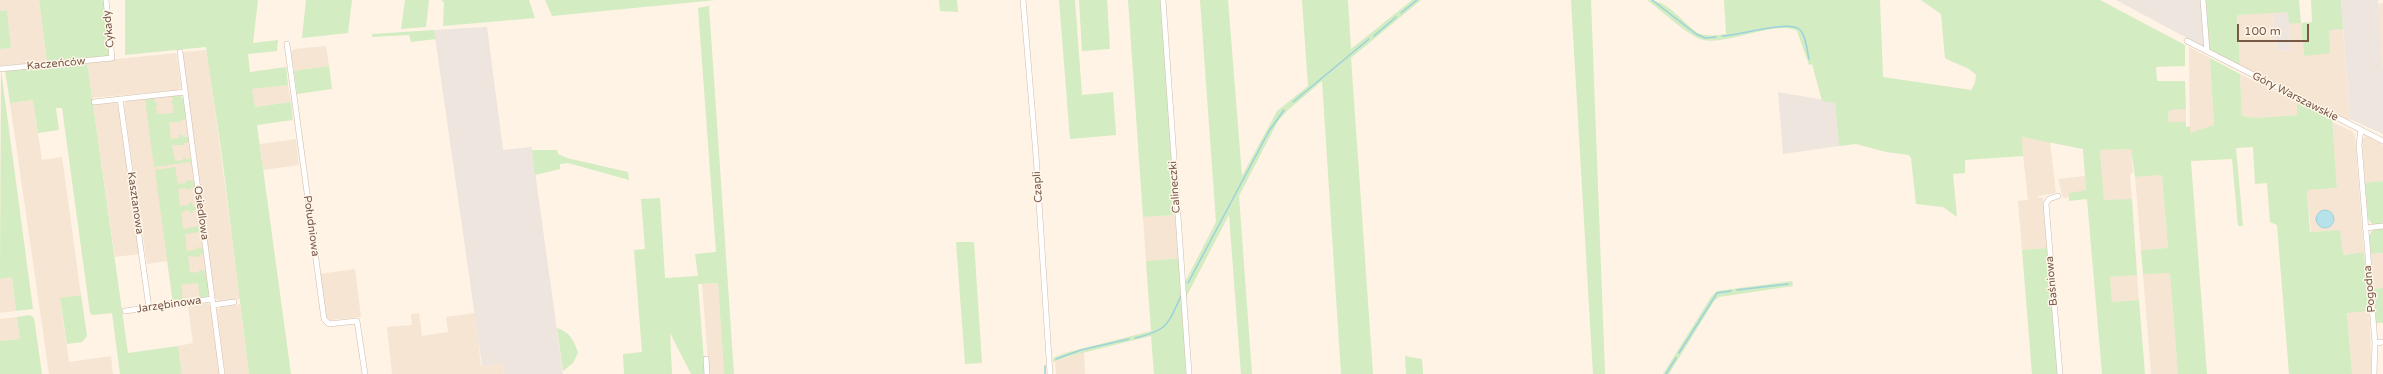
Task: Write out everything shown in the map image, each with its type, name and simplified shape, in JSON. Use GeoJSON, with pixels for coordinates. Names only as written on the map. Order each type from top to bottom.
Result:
{"type":"FeatureCollection","features":[{"type":"Feature","properties":{"kind":"street","name":"Cykady"},"geometry":{"type":"LineString","coordinates":[[106,0],[112,58]]}},
{"type":"Feature","properties":{"kind":"street","name":"Czapli"},"geometry":{"type":"LineString","coordinates":[[1023,0],[1036,155],[1050,374]]}},
{"type":"Feature","properties":{"kind":"street","name":"Calineczki"},"geometry":{"type":"LineString","coordinates":[[1163,0],[1189,374]]}},
{"type":"Feature","properties":{"kind":"street"},"geometry":{"type":"LineString","coordinates":[[2204,0],[2207,51]]}},
{"type":"Feature","properties":{"kind":"street","name":"Góry Warszawskie"},"geometry":{"type":"LineString","coordinates":[[2187,41],[2383,141]]}},
{"type":"Feature","properties":{"kind":"street","name":"Południowa"},"geometry":{"type":"LineString","coordinates":[[287,44],[324,319],[329,324],[357,321],[365,374]]}},
{"type":"Feature","properties":{"kind":"street","name":"Osiedlowa"},"geometry":{"type":"LineString","coordinates":[[180,52],[222,374]]}},
{"type":"Feature","properties":{"kind":"street","name":"Kaczeńców"},"geometry":{"type":"LineString","coordinates":[[0,69],[112,58]]}},
{"type":"Feature","properties":{"kind":"street"},"geometry":{"type":"LineString","coordinates":[[94,102],[185,92]]}},
{"type":"Feature","properties":{"kind":"street","name":"Kasztanowa"},"geometry":{"type":"LineString","coordinates":[[120,99],[149,308]]}},
{"type":"Feature","properties":{"kind":"street","name":"Pogodna"},"geometry":{"type":"LineString","coordinates":[[2361,130],[2359,144],[2375,343],[2374,374]]}},
{"type":"Feature","properties":{"kind":"street","name":"Baśniowa"},"geometry":{"type":"LineString","coordinates":[[2058,196],[2049,199],[2046,204],[2060,374]]}},
{"type":"Feature","properties":{"kind":"street"},"geometry":{"type":"LineString","coordinates":[[2365,228],[2383,226]]}},
{"type":"Feature","properties":{"kind":"street","name":"Jarzębinowa"},"geometry":{"type":"LineString","coordinates":[[125,311],[212,299]]}},
{"type":"Feature","properties":{"kind":"street","name":"Jarzębinowa"},"geometry":{"type":"LineString","coordinates":[[213,305],[234,302]]}},
{"type":"Feature","properties":{"kind":"street"},"geometry":{"type":"LineString","coordinates":[[2375,343],[2383,342]]}},
{"type":"Feature","properties":{"kind":"street"},"geometry":{"type":"LineString","coordinates":[[706,359],[707,374]]}},
{"type":"Feature","properties":{"kind":"shaded area"},"geometry":{"type":"Polygon","coordinates":[[[0,0],[39,0],[47,62],[0,66],[0,49],[11,48],[7,10],[0,11],[0,0]]]}},
{"type":"Feature","properties":{"kind":"shaded area"},"geometry":{"type":"Polygon","coordinates":[[[2116,0],[2201,0],[2204,47],[2116,0]]]}},
{"type":"Feature","properties":{"kind":"shaded area"},"geometry":{"type":"Polygon","coordinates":[[[2341,0],[2378,0],[2383,70],[2383,134],[2350,119],[2341,0]]]}},
{"type":"Feature","properties":{"kind":"shaded area"},"geometry":{"type":"Polygon","coordinates":[[[2383,3],[2383,70],[2378,4],[2383,3]]]}},
{"type":"Feature","properties":{"kind":"shaded area"},"geometry":{"type":"Polygon","coordinates":[[[2273,12],[2276,51],[2291,50],[2289,24],[2301,23],[2304,55],[2329,29],[2343,29],[2350,121],[2240,66],[2237,15],[2273,12]]]}},
{"type":"Feature","properties":{"kind":"shaded area"},"geometry":{"type":"Polygon","coordinates":[[[2273,12],[2289,12],[2291,50],[2276,51],[2273,12]]]}},
{"type":"Feature","properties":{"kind":"shaded area"},"geometry":{"type":"Polygon","coordinates":[[[487,27],[503,150],[532,147],[563,374],[504,374],[503,363],[482,366],[434,30],[487,27]]]}},
{"type":"Feature","properties":{"kind":"shaded area"},"geometry":{"type":"Polygon","coordinates":[[[326,46],[329,66],[294,71],[291,52],[294,49],[326,46]]]}},
{"type":"Feature","properties":{"kind":"shaded area"},"geometry":{"type":"Polygon","coordinates":[[[2189,47],[2210,58],[2214,126],[2190,148],[2189,47]]]}},
{"type":"Feature","properties":{"kind":"shaded area"},"geometry":{"type":"Polygon","coordinates":[[[207,50],[240,299],[220,302],[215,298],[182,52],[207,50]]]}},
{"type":"Feature","properties":{"kind":"shaded area"},"geometry":{"type":"Polygon","coordinates":[[[176,53],[181,86],[178,90],[92,98],[87,62],[176,53]]]}},
{"type":"Feature","properties":{"kind":"shaded area"},"geometry":{"type":"Polygon","coordinates":[[[2240,74],[2297,102],[2297,115],[2256,118],[2242,116],[2240,74]]]}},
{"type":"Feature","properties":{"kind":"shaded area"},"geometry":{"type":"Polygon","coordinates":[[[288,85],[291,102],[255,107],[252,89],[288,85]]]}},
{"type":"Feature","properties":{"kind":"shaded area"},"geometry":{"type":"Polygon","coordinates":[[[1778,92],[1835,102],[1839,146],[1783,154],[1778,92]]]}},
{"type":"Feature","properties":{"kind":"shaded area"},"geometry":{"type":"Polygon","coordinates":[[[179,95],[183,98],[209,294],[206,297],[173,303],[167,261],[147,264],[124,105],[127,101],[179,95]]]}},
{"type":"Feature","properties":{"kind":"shaded area"},"geometry":{"type":"Polygon","coordinates":[[[33,100],[42,160],[62,157],[81,295],[60,299],[69,362],[111,356],[113,374],[49,374],[10,103],[33,100]]]}},
{"type":"Feature","properties":{"kind":"shaded area"},"geometry":{"type":"Polygon","coordinates":[[[114,102],[118,105],[139,254],[115,257],[93,104],[114,102]]]}},
{"type":"Feature","properties":{"kind":"shaded area"},"geometry":{"type":"Polygon","coordinates":[[[2186,109],[2186,122],[2168,122],[2169,110],[2186,109]]]}},
{"type":"Feature","properties":{"kind":"shaded area"},"geometry":{"type":"Polygon","coordinates":[[[2332,122],[2352,131],[2355,136],[2364,252],[2342,255],[2340,230],[2311,232],[2307,190],[2337,188],[2332,122]]]}},
{"type":"Feature","properties":{"kind":"shaded area"},"geometry":{"type":"Polygon","coordinates":[[[2366,136],[2383,145],[2383,181],[2365,183],[2362,140],[2366,136]]]}},
{"type":"Feature","properties":{"kind":"shaded area"},"geometry":{"type":"Polygon","coordinates":[[[2021,137],[2050,142],[2056,193],[2038,196],[2039,198],[2043,197],[2047,248],[2022,250],[2018,201],[2028,200],[2021,137]]]}},
{"type":"Feature","properties":{"kind":"shaded area"},"geometry":{"type":"Polygon","coordinates":[[[296,139],[299,165],[263,170],[260,144],[296,139]]]}},
{"type":"Feature","properties":{"kind":"shaded area"},"geometry":{"type":"Polygon","coordinates":[[[2131,149],[2133,173],[2130,174],[2132,199],[2104,201],[2100,150],[2131,149]]]}},
{"type":"Feature","properties":{"kind":"shaded area"},"geometry":{"type":"Polygon","coordinates":[[[2162,175],[2168,248],[2141,250],[2135,177],[2162,175]]]}},
{"type":"Feature","properties":{"kind":"shaded area"},"geometry":{"type":"Polygon","coordinates":[[[2085,176],[2086,191],[2069,193],[2069,197],[2063,198],[2058,179],[2085,176]]]}},
{"type":"Feature","properties":{"kind":"shaded area"},"geometry":{"type":"Polygon","coordinates":[[[1175,215],[1178,258],[1146,261],[1143,217],[1175,215]]]}},
{"type":"Feature","properties":{"kind":"shaded area"},"geometry":{"type":"Polygon","coordinates":[[[2383,253],[2383,288],[2373,289],[2371,254],[2383,253]]]}},
{"type":"Feature","properties":{"kind":"shaded area"},"geometry":{"type":"Polygon","coordinates":[[[355,269],[361,317],[330,320],[326,318],[320,274],[355,269]]]}},
{"type":"Feature","properties":{"kind":"shaded area"},"geometry":{"type":"Polygon","coordinates":[[[2170,272],[2178,374],[2151,374],[2143,274],[2170,272]]]}},
{"type":"Feature","properties":{"kind":"shaded area"},"geometry":{"type":"Polygon","coordinates":[[[2137,275],[2139,300],[2112,302],[2110,277],[2137,275]]]}},
{"type":"Feature","properties":{"kind":"shaded area"},"geometry":{"type":"Polygon","coordinates":[[[12,277],[16,311],[0,313],[0,279],[12,277]]]}},
{"type":"Feature","properties":{"kind":"shaded area"},"geometry":{"type":"Polygon","coordinates":[[[718,283],[724,374],[709,374],[702,284],[718,283]]]}},
{"type":"Feature","properties":{"kind":"shaded area"},"geometry":{"type":"Polygon","coordinates":[[[207,303],[211,306],[220,374],[182,374],[178,346],[193,343],[188,306],[207,303]]]}},
{"type":"Feature","properties":{"kind":"shaded area"},"geometry":{"type":"Polygon","coordinates":[[[240,304],[249,374],[225,374],[217,310],[221,307],[240,304]]]}},
{"type":"Feature","properties":{"kind":"shaded area"},"geometry":{"type":"Polygon","coordinates":[[[2369,311],[2372,374],[2352,374],[2347,312],[2369,311]]]}},
{"type":"Feature","properties":{"kind":"shaded area"},"geometry":{"type":"Polygon","coordinates":[[[419,313],[422,336],[448,332],[446,317],[475,313],[481,366],[503,363],[504,374],[392,374],[387,327],[412,325],[411,314],[419,313]]]}},
{"type":"Feature","properties":{"kind":"shaded area"},"geometry":{"type":"Polygon","coordinates":[[[17,317],[20,339],[0,341],[0,319],[17,317]]]}},
{"type":"Feature","properties":{"kind":"shaded area"},"geometry":{"type":"Polygon","coordinates":[[[1084,352],[1085,374],[1056,374],[1055,361],[1084,352]]]}},
{"type":"Feature","properties":{"kind":"green space"},"geometry":{"type":"Polygon","coordinates":[[[39,0],[105,0],[111,56],[47,62],[39,0]]]}},
{"type":"Feature","properties":{"kind":"green space"},"geometry":{"type":"Polygon","coordinates":[[[125,0],[258,0],[253,43],[278,40],[277,51],[248,54],[250,72],[286,67],[288,85],[252,89],[255,107],[291,102],[293,120],[257,125],[291,374],[249,374],[222,156],[206,47],[125,55],[125,0]]]}},
{"type":"Feature","properties":{"kind":"green space"},"geometry":{"type":"Polygon","coordinates":[[[306,0],[352,0],[348,33],[302,38],[306,0]]]}},
{"type":"Feature","properties":{"kind":"green space"},"geometry":{"type":"Polygon","coordinates":[[[405,0],[429,0],[426,27],[401,29],[405,0]]]}},
{"type":"Feature","properties":{"kind":"green space"},"geometry":{"type":"Polygon","coordinates":[[[441,0],[529,0],[535,18],[443,26],[444,3],[441,0]]]}},
{"type":"Feature","properties":{"kind":"green space"},"geometry":{"type":"Polygon","coordinates":[[[545,0],[716,0],[552,16],[545,0]]]}},
{"type":"Feature","properties":{"kind":"green space"},"geometry":{"type":"Polygon","coordinates":[[[939,0],[957,0],[958,12],[940,11],[939,0]]]}},
{"type":"Feature","properties":{"kind":"green space"},"geometry":{"type":"Polygon","coordinates":[[[1059,0],[1075,0],[1082,95],[1113,92],[1116,135],[1070,139],[1059,0]]]}},
{"type":"Feature","properties":{"kind":"green space"},"geometry":{"type":"Polygon","coordinates":[[[1079,0],[1107,0],[1110,49],[1082,51],[1079,0]]]}},
{"type":"Feature","properties":{"kind":"green space"},"geometry":{"type":"Polygon","coordinates":[[[1128,0],[1161,0],[1175,215],[1143,217],[1128,0]]]}},
{"type":"Feature","properties":{"kind":"green space"},"geometry":{"type":"Polygon","coordinates":[[[1200,0],[1228,0],[1242,176],[1277,111],[1308,86],[1302,0],[1348,0],[1351,49],[1412,0],[1421,0],[1351,58],[1373,374],[1341,374],[1322,81],[1287,111],[1278,121],[1239,196],[1252,374],[1241,374],[1229,215],[1185,299],[1184,284],[1216,222],[1200,0]]]}},
{"type":"Feature","properties":{"kind":"green space"},"geometry":{"type":"Polygon","coordinates":[[[1571,0],[1591,0],[1605,374],[1593,374],[1571,0]]]}},
{"type":"Feature","properties":{"kind":"green space"},"geometry":{"type":"Polygon","coordinates":[[[1647,0],[1662,4],[1674,12],[1698,33],[1712,35],[1726,34],[1724,0],[1880,0],[1883,77],[1971,90],[1975,83],[1976,75],[1969,69],[1945,58],[1941,14],[1921,0],[2100,0],[2185,45],[2185,66],[2156,67],[2157,81],[2185,81],[2186,109],[2169,110],[2168,122],[2186,122],[2186,127],[2190,126],[2190,133],[2214,125],[2210,58],[2240,74],[2242,116],[2256,118],[2297,115],[2297,102],[2332,119],[2337,188],[2307,190],[2310,232],[2340,230],[2343,255],[2364,252],[2369,311],[2347,313],[2352,374],[2289,374],[2277,225],[2270,222],[2267,183],[2255,184],[2253,147],[2236,148],[2243,226],[2238,226],[2232,159],[2191,161],[2207,374],[2178,374],[2170,273],[2143,274],[2141,250],[2168,248],[2162,175],[2135,177],[2131,149],[2100,150],[2104,200],[2132,199],[2137,275],[2110,277],[2112,302],[2139,300],[2145,374],[2102,374],[2087,199],[2069,201],[2069,193],[2086,190],[2083,149],[2022,137],[2023,156],[1965,160],[1965,173],[1953,174],[1957,217],[1943,207],[1916,204],[1911,158],[1909,155],[1886,152],[1856,144],[1839,146],[1835,103],[1822,101],[1812,64],[1809,65],[1797,31],[1788,28],[1776,28],[1722,40],[1710,41],[1700,39],[1680,27],[1647,0]]]}},
{"type":"Feature","properties":{"kind":"green space"},"geometry":{"type":"Polygon","coordinates":[[[2206,0],[2299,0],[2301,23],[2289,24],[2288,12],[2237,15],[2240,66],[2209,50],[2206,0]]]}},
{"type":"Feature","properties":{"kind":"green space"},"geometry":{"type":"Polygon","coordinates":[[[2311,0],[2341,0],[2343,29],[2329,30],[2330,53],[2304,56],[2301,23],[2312,22],[2311,0]]]}},
{"type":"Feature","properties":{"kind":"green space"},"geometry":{"type":"Polygon","coordinates":[[[709,6],[734,374],[724,374],[718,283],[698,284],[705,374],[691,374],[670,333],[672,374],[624,374],[623,354],[642,352],[634,250],[645,249],[641,199],[660,198],[665,278],[698,276],[695,254],[716,252],[698,8],[709,6]]]}},
{"type":"Feature","properties":{"kind":"green space"},"geometry":{"type":"Polygon","coordinates":[[[7,10],[11,48],[0,49],[0,11],[7,10]]]}},
{"type":"Feature","properties":{"kind":"green space"},"geometry":{"type":"Polygon","coordinates":[[[434,30],[436,39],[411,42],[409,35],[372,37],[372,34],[434,30]]]}},
{"type":"Feature","properties":{"kind":"green space"},"geometry":{"type":"Polygon","coordinates":[[[87,62],[128,353],[178,346],[182,374],[120,374],[112,313],[92,315],[90,313],[62,108],[56,108],[59,130],[38,133],[33,100],[10,103],[5,70],[87,62]]]}},
{"type":"Feature","properties":{"kind":"green space"},"geometry":{"type":"Polygon","coordinates":[[[329,66],[332,89],[297,94],[294,71],[329,66]]]}},
{"type":"Feature","properties":{"kind":"green space"},"geometry":{"type":"Polygon","coordinates":[[[1,70],[33,309],[16,311],[12,277],[0,279],[1,70]]]}},
{"type":"Feature","properties":{"kind":"green space"},"geometry":{"type":"Polygon","coordinates":[[[179,95],[183,98],[186,119],[181,120],[181,122],[169,122],[171,139],[179,138],[179,135],[183,135],[183,137],[188,137],[189,142],[184,143],[184,145],[172,145],[175,161],[183,160],[183,158],[186,157],[186,159],[191,159],[191,162],[154,167],[145,99],[154,98],[155,103],[158,103],[156,106],[157,114],[174,113],[173,104],[170,101],[173,101],[172,96],[179,95]]]}},
{"type":"Feature","properties":{"kind":"green space"},"geometry":{"type":"Polygon","coordinates":[[[532,150],[557,150],[558,154],[567,158],[628,172],[629,180],[568,163],[560,164],[560,169],[535,175],[532,150]]]}},
{"type":"Feature","properties":{"kind":"green space"},"geometry":{"type":"Polygon","coordinates":[[[175,167],[178,184],[186,183],[186,180],[194,181],[195,187],[187,190],[186,188],[178,189],[180,206],[189,205],[189,202],[192,202],[193,207],[197,206],[198,209],[193,210],[193,212],[190,213],[189,210],[181,212],[183,229],[200,226],[201,232],[185,234],[187,251],[196,250],[196,247],[199,249],[203,248],[204,254],[200,254],[200,257],[188,256],[190,273],[199,272],[199,270],[206,271],[209,294],[206,297],[200,298],[198,283],[181,285],[183,301],[173,303],[155,170],[175,167]]]}},
{"type":"Feature","properties":{"kind":"green space"},"geometry":{"type":"Polygon","coordinates":[[[2383,181],[2383,224],[2373,225],[2368,219],[2365,183],[2383,181]]]}},
{"type":"Feature","properties":{"kind":"green space"},"geometry":{"type":"Polygon","coordinates":[[[2373,229],[2383,229],[2383,253],[2371,254],[2369,236],[2373,229]]]}},
{"type":"Feature","properties":{"kind":"green space"},"geometry":{"type":"Polygon","coordinates":[[[956,242],[974,242],[982,363],[965,364],[956,242]]]}},
{"type":"Feature","properties":{"kind":"green space"},"geometry":{"type":"Polygon","coordinates":[[[2047,248],[2058,374],[2032,374],[2022,250],[2047,248]]]}},
{"type":"Feature","properties":{"kind":"green space"},"geometry":{"type":"Polygon","coordinates":[[[1180,258],[1186,374],[1154,374],[1151,336],[1066,357],[1053,362],[1053,358],[1065,353],[1151,331],[1146,261],[1180,258]]]}},
{"type":"Feature","properties":{"kind":"green space"},"geometry":{"type":"Polygon","coordinates":[[[1792,281],[1793,286],[1719,297],[1714,301],[1669,374],[1663,374],[1711,297],[1717,291],[1792,281]]]}},
{"type":"Feature","properties":{"kind":"green space"},"geometry":{"type":"Polygon","coordinates":[[[2383,288],[2383,323],[2376,323],[2373,289],[2383,288]]]}},
{"type":"Feature","properties":{"kind":"green space"},"geometry":{"type":"Polygon","coordinates":[[[81,295],[87,336],[82,342],[67,344],[60,298],[81,295]]]}},
{"type":"Feature","properties":{"kind":"green space"},"geometry":{"type":"Polygon","coordinates":[[[30,315],[34,318],[42,374],[0,374],[0,341],[20,339],[17,317],[30,315]]]}},
{"type":"Feature","properties":{"kind":"green space"},"geometry":{"type":"Polygon","coordinates":[[[557,328],[568,334],[578,353],[573,363],[563,371],[557,328]]]}},
{"type":"Feature","properties":{"kind":"green space"},"geometry":{"type":"Polygon","coordinates":[[[1405,356],[1422,359],[1423,374],[1406,374],[1405,356]]]}},
{"type":"Feature","properties":{"kind":"water"},"geometry":{"type":"Polygon","coordinates":[[[2325,210],[2331,213],[2334,219],[2331,225],[2325,228],[2319,225],[2316,219],[2319,213],[2325,210]]]}},
{"type":"Feature","properties":{"kind":"waterway"},"geometry":{"type":"LineString","coordinates":[[1401,13],[1417,0]]}},
{"type":"Feature","properties":{"kind":"waterway"},"geometry":{"type":"LineString","coordinates":[[1652,0],[1696,34],[1705,38],[1716,37]]}},
{"type":"Feature","properties":{"kind":"waterway"},"geometry":{"type":"LineString","coordinates":[[1374,36],[1396,17]]}},
{"type":"Feature","properties":{"kind":"waterway"},"geometry":{"type":"LineString","coordinates":[[1722,36],[1774,27],[1793,27],[1801,31],[1806,43],[1809,59]]}},
{"type":"Feature","properties":{"kind":"waterway"},"geometry":{"type":"LineString","coordinates":[[1293,102],[1369,39]]}},
{"type":"Feature","properties":{"kind":"waterway"},"geometry":{"type":"LineString","coordinates":[[1188,283],[1269,131],[1284,110]]}},
{"type":"Feature","properties":{"kind":"waterway"},"geometry":{"type":"LineString","coordinates":[[1737,290],[1788,284]]}},
{"type":"Feature","properties":{"kind":"waterway"},"geometry":{"type":"LineString","coordinates":[[1679,353],[1717,293],[1731,291]]}},
{"type":"Feature","properties":{"kind":"waterway"},"geometry":{"type":"LineString","coordinates":[[1135,338],[1154,332],[1165,325],[1173,314],[1181,296]]}},
{"type":"Feature","properties":{"kind":"waterway"},"geometry":{"type":"LineString","coordinates":[[1056,359],[1081,350],[1129,339]]}},
{"type":"Feature","properties":{"kind":"waterway"},"geometry":{"type":"LineString","coordinates":[[1666,374],[1676,358]]}},
{"type":"Feature","properties":{"kind":"waterway"},"geometry":{"type":"LineString","coordinates":[[1045,366],[1045,374]]}}]}
